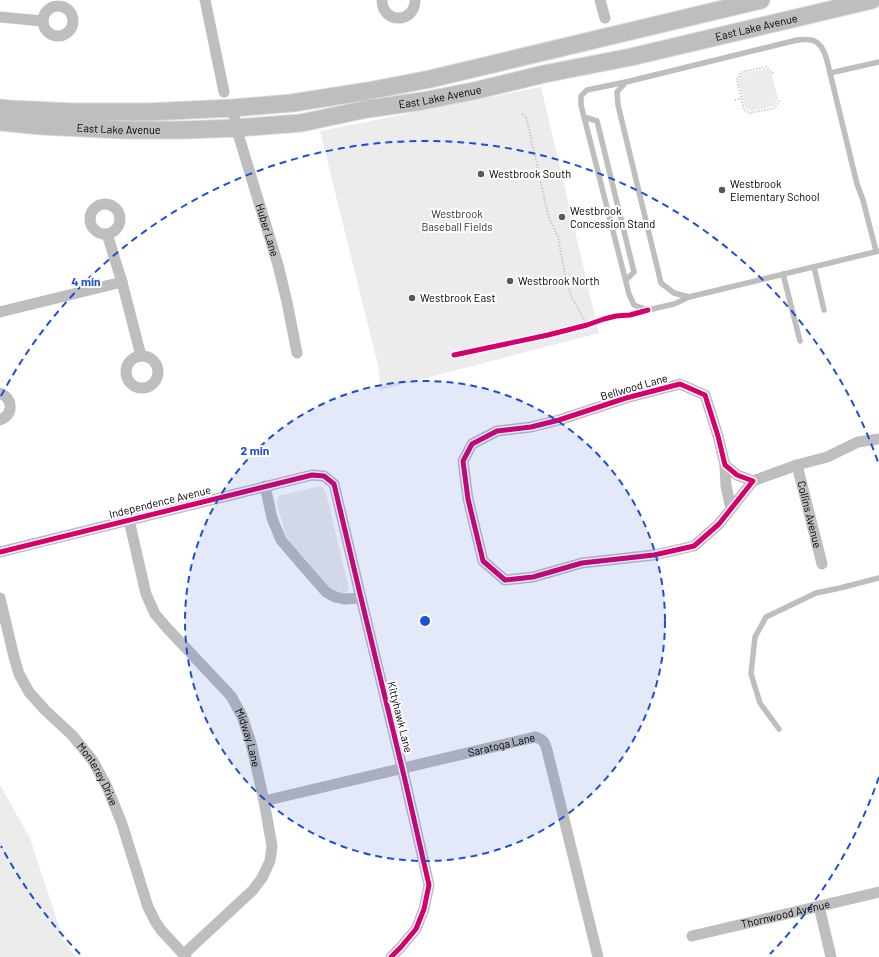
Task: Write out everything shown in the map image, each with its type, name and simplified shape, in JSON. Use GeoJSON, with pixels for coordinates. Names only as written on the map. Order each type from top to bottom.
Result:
{"type":"FeatureCollection","features":[{"type":"Feature","properties":{"kind":"main road","name":"East Lake Avenue"},"geometry":{"type":"LineString","coordinates":[[0,108],[73,112],[132,112],[233,108],[292,103],[430,79],[761,0]]}},
{"type":"Feature","properties":{"kind":"main road","name":"East Lake Avenue"},"geometry":{"type":"LineString","coordinates":[[0,122],[42,126],[124,130],[236,128],[301,123],[367,109],[423,101],[478,90],[544,74],[631,57],[872,0]]}},
{"type":"Feature","properties":{"kind":"street"},"geometry":{"type":"LineString","coordinates":[[205,0],[224,92]]}},
{"type":"Feature","properties":{"kind":"street"},"geometry":{"type":"LineString","coordinates":[[382,0],[384,10],[392,17],[398,18],[408,16],[412,12],[415,7],[415,0]]}},
{"type":"Feature","properties":{"kind":"street"},"geometry":{"type":"LineString","coordinates":[[600,0],[605,18]]}},
{"type":"Feature","properties":{"kind":"street"},"geometry":{"type":"LineString","coordinates":[[53,3],[68,10],[73,19],[71,29],[63,36],[53,36],[45,30],[43,26],[43,16],[53,3]]}},
{"type":"Feature","properties":{"kind":"street"},"geometry":{"type":"LineString","coordinates":[[0,17],[42,21]]}},
{"type":"Feature","properties":{"kind":"street","name":"Huber Lane"},"geometry":{"type":"LineString","coordinates":[[233,108],[236,128],[278,265],[297,353]]}},
{"type":"Feature","properties":{"kind":"street"},"geometry":{"type":"LineString","coordinates":[[108,234],[122,282],[140,356]]}},
{"type":"Feature","properties":{"kind":"street"},"geometry":{"type":"LineString","coordinates":[[0,312],[122,282]]}},
{"type":"Feature","properties":{"kind":"street","name":"Bellwood Lane"},"geometry":{"type":"LineString","coordinates":[[731,509],[726,486],[725,465],[705,394],[680,384],[626,398],[559,420],[531,427],[497,431],[472,444],[463,462],[468,498],[483,561],[506,580],[533,577],[582,563],[654,555],[694,546],[719,524],[731,509],[753,481]]}},
{"type":"Feature","properties":{"kind":"street"},"geometry":{"type":"LineString","coordinates":[[0,393],[5,395],[10,402],[7,416],[0,420]]}},
{"type":"Feature","properties":{"kind":"street"},"geometry":{"type":"LineString","coordinates":[[725,465],[737,475],[753,481],[797,465],[827,457],[858,442],[879,439]]}},
{"type":"Feature","properties":{"kind":"street","name":"Collins Avenue"},"geometry":{"type":"LineString","coordinates":[[797,465],[822,564]]}},
{"type":"Feature","properties":{"kind":"street","name":"Independence Avenue"},"geometry":{"type":"LineString","coordinates":[[0,552],[265,486],[312,475],[324,476]]}},
{"type":"Feature","properties":{"kind":"street","name":"Kittyhawk Lane"},"geometry":{"type":"LineString","coordinates":[[324,476],[334,484],[429,885],[424,910],[416,929],[391,957]]}},
{"type":"Feature","properties":{"kind":"street"},"geometry":{"type":"LineString","coordinates":[[265,486],[272,518],[282,540],[326,592],[335,597],[344,599],[361,598]]}},
{"type":"Feature","properties":{"kind":"street","name":"Midway Lane"},"geometry":{"type":"LineString","coordinates":[[129,520],[146,594],[155,614],[231,696],[242,716],[251,743],[272,846],[270,861],[262,878],[253,890],[185,956]]}},
{"type":"Feature","properties":{"kind":"street","name":"Monterey Drive"},"geometry":{"type":"LineString","coordinates":[[0,598],[14,657],[29,692],[45,710],[72,735],[93,761],[107,787],[122,824],[148,907],[161,930],[185,956]]}},
{"type":"Feature","properties":{"kind":"street","name":"Saratoga Lane"},"geometry":{"type":"LineString","coordinates":[[264,801],[535,737],[541,739],[548,750],[598,957]]}},
{"type":"Feature","properties":{"kind":"street","name":"Thornwood Avenue"},"geometry":{"type":"LineString","coordinates":[[692,936],[879,892]]}},
{"type":"Feature","properties":{"kind":"street"},"geometry":{"type":"LineString","coordinates":[[819,906],[831,957]]}},
{"type":"Feature","properties":{"kind":"lane"},"geometry":{"type":"LineString","coordinates":[[797,40],[811,40],[820,46],[825,54],[857,184],[877,251],[689,297],[674,304],[648,310],[634,305],[629,294],[581,105],[581,96],[587,90],[626,82],[797,40]]}},
{"type":"Feature","properties":{"kind":"lane"},"geometry":{"type":"LineString","coordinates":[[830,73],[879,62]]}},
{"type":"Feature","properties":{"kind":"lane"},"geometry":{"type":"LineString","coordinates":[[626,82],[617,92],[618,105],[661,283],[674,293],[689,297]]}},
{"type":"Feature","properties":{"kind":"lane"},"geometry":{"type":"LineString","coordinates":[[584,117],[597,121],[634,272],[626,280]]}},
{"type":"Feature","properties":{"kind":"lane"},"geometry":{"type":"LineString","coordinates":[[814,267],[824,310]]}},
{"type":"Feature","properties":{"kind":"lane"},"geometry":{"type":"LineString","coordinates":[[783,274],[800,341]]}},
{"type":"Feature","properties":{"kind":"lane"},"geometry":{"type":"LineString","coordinates":[[779,729],[760,703],[752,674],[755,637],[766,616],[816,593],[879,578]]}},
{"type":"Feature","properties":{"kind":"path"},"geometry":{"type":"LineString","coordinates":[[773,73],[766,68],[741,72],[737,80],[744,110],[750,114],[775,108],[780,100]]}},
{"type":"Feature","properties":{"kind":"path"},"geometry":{"type":"LineString","coordinates":[[735,100],[741,98]]}},
{"type":"Feature","properties":{"kind":"path"},"geometry":{"type":"LineString","coordinates":[[522,114],[526,116],[550,219],[558,237],[565,275],[572,298],[587,325]]}},
{"type":"Feature","properties":{"kind":"path"},"geometry":{"type":"LineString","coordinates":[[580,327],[593,323]]}},
{"type":"Feature","properties":{"kind":"green space"},"geometry":{"type":"Polygon","coordinates":[[[765,69],[771,72],[778,99],[774,106],[751,111],[745,108],[738,80],[742,73],[765,69]]]}},
{"type":"Feature","properties":{"kind":"green space","name":"Westbrook Baseball Fields"},"geometry":{"type":"Polygon","coordinates":[[[541,87],[599,333],[380,390],[379,370],[320,131],[541,87]]]}},
{"type":"Feature","properties":{"kind":"green space"},"geometry":{"type":"Polygon","coordinates":[[[316,487],[322,487],[326,493],[349,589],[343,596],[335,593],[300,557],[286,536],[278,508],[277,501],[279,496],[316,487]]]}},
{"type":"Feature","properties":{"kind":"green space"},"geometry":{"type":"Polygon","coordinates":[[[0,785],[30,838],[63,939],[76,957],[0,957],[0,785]]]}},
{"type":"Feature","properties":{"kind":"cycle path"},"geometry":{"type":"LineString","coordinates":[[454,355],[548,335],[604,319],[630,315],[648,310]]}},
{"type":"Feature","properties":{"kind":"cycle path"},"geometry":{"type":"LineString","coordinates":[[680,384],[705,395],[718,436],[725,465],[737,475],[753,481],[719,524],[694,546],[654,555],[582,563],[533,577],[505,580],[483,561],[468,499],[463,461],[472,444],[497,431],[531,427],[559,420],[626,398],[680,384]]}},
{"type":"Feature","properties":{"kind":"cycle path"},"geometry":{"type":"LineString","coordinates":[[0,552],[312,475],[324,476],[334,484],[429,885],[424,909],[416,929],[391,957]]}},
{"type":"Feature","properties":{"kind":"place","name":"Westbrook South"},"geometry":{"type":"Point","coordinates":[481,174]}},
{"type":"Feature","properties":{"kind":"place","name":"Westbrook Elementary School"},"geometry":{"type":"Point","coordinates":[722,190]}},
{"type":"Feature","properties":{"kind":"place","name":"Westbrook Concession Stand"},"geometry":{"type":"Point","coordinates":[562,217]}},
{"type":"Feature","properties":{"kind":"place","name":"Westbrook North"},"geometry":{"type":"Point","coordinates":[510,281]}},
{"type":"Feature","properties":{"kind":"place","name":"Westbrook East"},"geometry":{"type":"Point","coordinates":[412,298]}}]}
